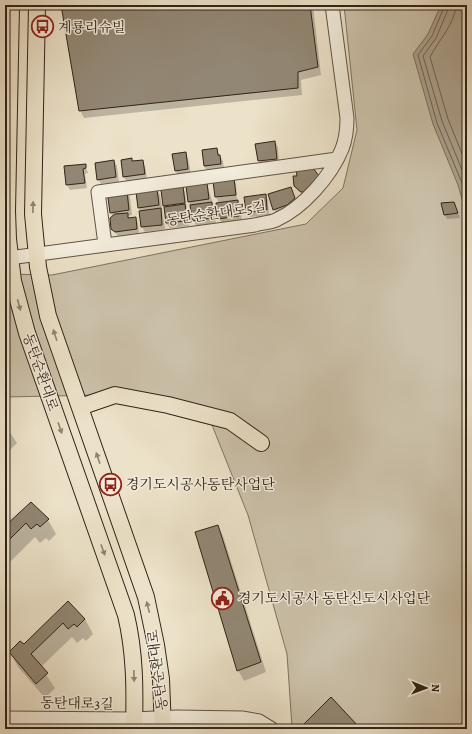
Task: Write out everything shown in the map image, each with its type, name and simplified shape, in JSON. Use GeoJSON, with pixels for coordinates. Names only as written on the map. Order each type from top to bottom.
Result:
{"type":"FeatureCollection","features":[{"type":"Feature","properties":{"kind":"main road","name":"동탄순환대로"},"geometry":{"type":"LineString","coordinates":[[11,5],[7,211],[13,281],[26,333],[126,615],[132,640],[134,669],[148,723]]}},
{"type":"Feature","properties":{"kind":"main road","name":"동탄순환대로"},"geometry":{"type":"LineString","coordinates":[[37,5],[33,214],[36,253],[48,316],[146,597],[161,679],[148,723]]}},
{"type":"Feature","properties":{"kind":"main road"},"geometry":{"type":"LineString","coordinates":[[80,407],[116,396],[168,405],[230,421],[261,443]]}},
{"type":"Feature","properties":{"kind":"street","name":"동탄순환대로5길"},"geometry":{"type":"LineString","coordinates":[[10,258],[36,253],[254,225],[275,220],[293,211],[308,199],[337,159],[343,147],[346,134],[347,118],[332,5]]}},
{"type":"Feature","properties":{"kind":"street"},"geometry":{"type":"LineString","coordinates":[[105,244],[98,192],[337,159]]}},
{"type":"Feature","properties":{"kind":"street","name":"동탄대로3길"},"geometry":{"type":"LineString","coordinates":[[5,718],[148,723],[242,718],[259,721],[272,729]]}},
{"type":"Feature","properties":{"kind":"shaded area"},"geometry":{"type":"Polygon","coordinates":[[[344,5],[467,5],[467,729],[294,729],[292,727],[287,654],[248,515],[212,425],[100,395],[5,397],[5,274],[52,275],[306,224],[343,188],[357,130],[344,5]]]}},
{"type":"Feature","properties":{"kind":"water"},"geometry":{"type":"Polygon","coordinates":[[[441,5],[467,5],[467,216],[458,185],[433,124],[413,54],[428,34],[441,5]]]}},
{"type":"Feature","properties":{"kind":"building"},"geometry":{"type":"Polygon","coordinates":[[[61,5],[310,5],[318,67],[298,72],[298,88],[79,111],[61,5]]]}},
{"type":"Feature","properties":{"kind":"building"},"geometry":{"type":"Polygon","coordinates":[[[275,141],[277,159],[258,161],[255,144],[275,141]]]}},
{"type":"Feature","properties":{"kind":"building"},"geometry":{"type":"Polygon","coordinates":[[[217,148],[218,155],[220,155],[221,164],[204,166],[202,150],[217,148]]]}},
{"type":"Feature","properties":{"kind":"building"},"geometry":{"type":"Polygon","coordinates":[[[186,152],[188,169],[175,171],[172,154],[186,152]]]}},
{"type":"Feature","properties":{"kind":"building"},"geometry":{"type":"Polygon","coordinates":[[[132,158],[132,161],[143,160],[145,174],[123,177],[121,160],[132,158]]]}},
{"type":"Feature","properties":{"kind":"building"},"geometry":{"type":"Polygon","coordinates":[[[114,160],[116,177],[97,180],[95,163],[114,160]]]}},
{"type":"Feature","properties":{"kind":"building"},"geometry":{"type":"Polygon","coordinates":[[[86,164],[86,168],[83,169],[85,183],[66,185],[64,166],[86,164]]]}},
{"type":"Feature","properties":{"kind":"building"},"geometry":{"type":"Polygon","coordinates":[[[313,168],[319,176],[303,192],[301,192],[294,186],[293,176],[297,176],[296,170],[313,168]]]}},
{"type":"Feature","properties":{"kind":"building"},"geometry":{"type":"Polygon","coordinates":[[[234,178],[236,195],[215,197],[213,181],[234,178]]]}},
{"type":"Feature","properties":{"kind":"building"},"geometry":{"type":"Polygon","coordinates":[[[207,183],[209,199],[188,202],[186,186],[207,183]]]}},
{"type":"Feature","properties":{"kind":"building"},"geometry":{"type":"Polygon","coordinates":[[[183,186],[185,203],[163,206],[161,190],[183,186]]]}},
{"type":"Feature","properties":{"kind":"building"},"geometry":{"type":"Polygon","coordinates":[[[291,187],[295,198],[287,205],[273,210],[268,194],[291,187]]]}},
{"type":"Feature","properties":{"kind":"building"},"geometry":{"type":"Polygon","coordinates":[[[157,189],[159,205],[138,208],[136,192],[157,189]]]}},
{"type":"Feature","properties":{"kind":"building"},"geometry":{"type":"Polygon","coordinates":[[[127,191],[129,210],[110,213],[108,198],[114,193],[127,191]]]}},
{"type":"Feature","properties":{"kind":"building"},"geometry":{"type":"Polygon","coordinates":[[[266,194],[267,210],[246,213],[244,197],[266,194]]]}},
{"type":"Feature","properties":{"kind":"building"},"geometry":{"type":"Polygon","coordinates":[[[238,200],[239,216],[218,219],[216,203],[238,200]]]}},
{"type":"Feature","properties":{"kind":"building"},"geometry":{"type":"Polygon","coordinates":[[[212,202],[213,218],[192,221],[190,205],[212,202]]]}},
{"type":"Feature","properties":{"kind":"building"},"geometry":{"type":"Polygon","coordinates":[[[454,202],[458,213],[444,215],[441,203],[454,202]]]}},
{"type":"Feature","properties":{"kind":"building"},"geometry":{"type":"Polygon","coordinates":[[[185,204],[187,221],[166,223],[164,207],[185,204]]]}},
{"type":"Feature","properties":{"kind":"building"},"geometry":{"type":"Polygon","coordinates":[[[161,208],[162,225],[141,227],[139,211],[161,208]]]}},
{"type":"Feature","properties":{"kind":"building"},"geometry":{"type":"Polygon","coordinates":[[[128,213],[128,218],[136,217],[137,229],[115,232],[111,229],[110,218],[115,214],[128,213]]]}},
{"type":"Feature","properties":{"kind":"building"},"geometry":{"type":"Polygon","coordinates":[[[31,502],[49,519],[40,527],[37,524],[31,529],[26,523],[5,544],[5,526],[31,502]]]}},
{"type":"Feature","properties":{"kind":"building"},"geometry":{"type":"Polygon","coordinates":[[[218,525],[261,662],[237,671],[195,532],[218,525]]]}},
{"type":"Feature","properties":{"kind":"building"},"geometry":{"type":"Polygon","coordinates":[[[68,601],[85,619],[77,627],[74,624],[68,629],[63,623],[31,654],[48,673],[36,684],[9,652],[20,641],[24,644],[68,601]]]}},
{"type":"Feature","properties":{"kind":"building"},"geometry":{"type":"Polygon","coordinates":[[[331,697],[358,726],[354,729],[308,729],[303,725],[331,697]]]}},
{"type":"Feature","properties":{"kind":"place","name":"계룡리슈빌"},"geometry":{"type":"Point","coordinates":[43,27]}},
{"type":"Feature","properties":{"kind":"place","name":"경기도시공사동탄사업단"},"geometry":{"type":"Point","coordinates":[110,484]}},
{"type":"Feature","properties":{"kind":"place","name":"경기도시공사 동탄신도시사업단"},"geometry":{"type":"Point","coordinates":[223,598]}}]}
